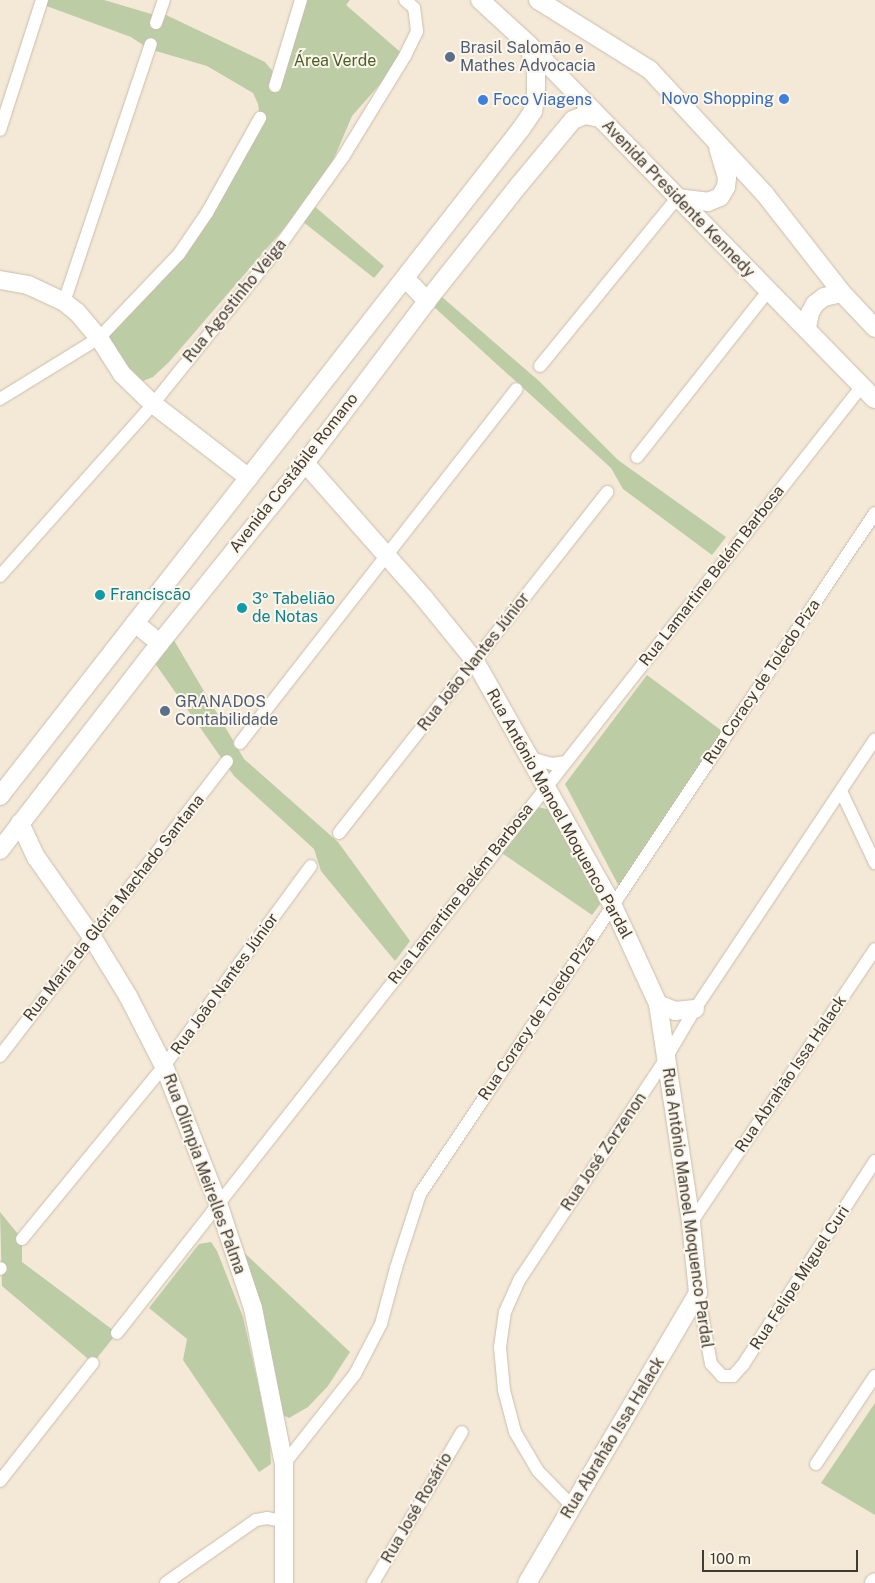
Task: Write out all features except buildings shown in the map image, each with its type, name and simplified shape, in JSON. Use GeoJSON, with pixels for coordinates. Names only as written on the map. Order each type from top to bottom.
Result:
{"type":"FeatureCollection","features":[{"type":"Feature","properties":{"kind":"main road","name":"Avenida Presidente Kennedy"},"geometry":{"type":"LineString","coordinates":[[480,0],[528,44],[875,399]]}},
{"type":"Feature","properties":{"kind":"main road"},"geometry":{"type":"LineString","coordinates":[[538,0],[650,70],[764,193],[842,293],[875,328]]}},
{"type":"Feature","properties":{"kind":"main road","name":"Avenida Costábile Romano"},"geometry":{"type":"LineString","coordinates":[[0,796],[250,478],[533,112],[536,94],[536,68],[528,44]]}},
{"type":"Feature","properties":{"kind":"main road","name":"Avenida Costábile Romano"},"geometry":{"type":"LineString","coordinates":[[2,843],[20,823],[160,643],[305,463],[427,301],[573,120],[585,115],[600,118]]}},
{"type":"Feature","properties":{"kind":"main road"},"geometry":{"type":"LineString","coordinates":[[677,198],[708,202],[720,197],[726,187],[728,177],[718,145]]}},
{"type":"Feature","properties":{"kind":"main road"},"geometry":{"type":"LineString","coordinates":[[405,278],[427,301]]}},
{"type":"Feature","properties":{"kind":"main road"},"geometry":{"type":"LineString","coordinates":[[0,280],[28,285],[64,302],[77,312],[99,338],[122,374],[153,404],[250,478]]}},
{"type":"Feature","properties":{"kind":"main road"},"geometry":{"type":"LineString","coordinates":[[807,328],[810,313],[816,304],[824,297],[842,293]]}},
{"type":"Feature","properties":{"kind":"main road","name":"Rua Antônio Manoel Moquenco Pardal"},"geometry":{"type":"LineString","coordinates":[[305,463],[388,556],[475,661],[612,904],[658,1004],[691,1223],[698,1293]]}},
{"type":"Feature","properties":{"kind":"main road"},"geometry":{"type":"LineString","coordinates":[[135,623],[160,643]]}},
{"type":"Feature","properties":{"kind":"main road","name":"Rua Olímpia Meirelles Palma"},"geometry":{"type":"LineString","coordinates":[[20,823],[36,857],[92,937],[128,996],[164,1066],[218,1203],[253,1308],[284,1464],[284,1583]]}},
{"type":"Feature","properties":{"kind":"main road","name":"Rua Olímpia Meirelles Palma"},"geometry":{"type":"LineString","coordinates":[[2,843],[36,857]]}},
{"type":"Feature","properties":{"kind":"main road"},"geometry":{"type":"LineString","coordinates":[[658,1004],[676,1011],[695,1009]]}},
{"type":"Feature","properties":{"kind":"main road","name":"Rua Abrahão Issa Halack"},"geometry":{"type":"LineString","coordinates":[[527,1583],[698,1293]]}},
{"type":"Feature","properties":{"kind":"street"},"geometry":{"type":"LineString","coordinates":[[0,130],[6,93],[42,0]]}},
{"type":"Feature","properties":{"kind":"street"},"geometry":{"type":"LineString","coordinates":[[156,23],[164,0]]}},
{"type":"Feature","properties":{"kind":"street"},"geometry":{"type":"LineString","coordinates":[[274,86],[301,0]]}},
{"type":"Feature","properties":{"kind":"street","name":"Rua Agostinho Veiga"},"geometry":{"type":"LineString","coordinates":[[0,576],[153,404],[276,251],[349,148],[405,56],[417,31],[414,8],[405,0]]}},
{"type":"Feature","properties":{"kind":"street"},"geometry":{"type":"LineString","coordinates":[[64,302],[151,44]]}},
{"type":"Feature","properties":{"kind":"street"},"geometry":{"type":"LineString","coordinates":[[0,399],[99,338],[179,254],[207,213],[260,118]]}},
{"type":"Feature","properties":{"kind":"street"},"geometry":{"type":"LineString","coordinates":[[540,366],[677,198]]}},
{"type":"Feature","properties":{"kind":"street"},"geometry":{"type":"LineString","coordinates":[[637,457],[768,291]]}},
{"type":"Feature","properties":{"kind":"street","name":"Rua Lamartine Belém Barbosa"},"geometry":{"type":"LineString","coordinates":[[117,1333],[862,386]]}},
{"type":"Feature","properties":{"kind":"street"},"geometry":{"type":"LineString","coordinates":[[240,743],[517,389]]}},
{"type":"Feature","properties":{"kind":"street","name":"Rua João Nantes Júnior"},"geometry":{"type":"LineString","coordinates":[[339,832],[608,492]]}},
{"type":"Feature","properties":{"kind":"street","name":"Rua Coracy de Toledo Piza"},"geometry":{"type":"LineString","coordinates":[[284,1464],[354,1374],[382,1324],[396,1268],[420,1194],[875,513]]}},
{"type":"Feature","properties":{"kind":"street","name":"Rua José Zorzenon"},"geometry":{"type":"LineString","coordinates":[[572,1506],[538,1471],[515,1432],[504,1390],[500,1347],[505,1312],[520,1279],[666,1058],[695,1009],[875,739]]}},
{"type":"Feature","properties":{"kind":"street"},"geometry":{"type":"LineString","coordinates":[[530,758],[552,764],[566,762]]}},
{"type":"Feature","properties":{"kind":"street","name":"Rua Maria da Glória Machado Santana"},"geometry":{"type":"LineString","coordinates":[[0,1056],[227,761]]}},
{"type":"Feature","properties":{"kind":"street"},"geometry":{"type":"LineString","coordinates":[[841,791],[875,863]]}},
{"type":"Feature","properties":{"kind":"street","name":"Rua João Nantes Júnior"},"geometry":{"type":"LineString","coordinates":[[22,1239],[164,1066],[311,866]]}},
{"type":"Feature","properties":{"kind":"street","name":"Rua Abrahão Issa Halack"},"geometry":{"type":"LineString","coordinates":[[691,1223],[875,949]]}},
{"type":"Feature","properties":{"kind":"street","name":"Rua Felipe Miguel Curi"},"geometry":{"type":"LineString","coordinates":[[716,1371],[727,1378],[738,1373],[875,1161]]}},
{"type":"Feature","properties":{"kind":"street","name":"Rua Antônio Manoel Moquenco Pardal"},"geometry":{"type":"LineString","coordinates":[[698,1293],[708,1358],[716,1371]]}},
{"type":"Feature","properties":{"kind":"street"},"geometry":{"type":"LineString","coordinates":[[0,1481],[92,1363]]}},
{"type":"Feature","properties":{"kind":"street"},"geometry":{"type":"LineString","coordinates":[[816,1464],[875,1376]]}},
{"type":"Feature","properties":{"kind":"street","name":"Rua José Rosário"},"geometry":{"type":"LineString","coordinates":[[373,1583],[462,1432]]}},
{"type":"Feature","properties":{"kind":"street"},"geometry":{"type":"LineString","coordinates":[[166,1583],[256,1520],[266,1518],[283,1522]]}},
{"type":"Feature","properties":{"kind":"green space","name":"Área Verde"},"geometry":{"type":"Polygon","coordinates":[[[42,0],[104,0],[158,16],[164,14],[265,62],[279,79],[300,0],[350,0],[346,5],[405,56],[352,116],[324,182],[169,362],[153,377],[143,381],[135,380],[110,348],[109,336],[172,262],[260,118],[258,104],[253,93],[207,66],[149,49],[131,37],[41,4],[42,0]]]}},
{"type":"Feature","properties":{"kind":"green space"},"geometry":{"type":"Polygon","coordinates":[[[313,205],[384,266],[374,278],[302,221],[313,205]]]}},
{"type":"Feature","properties":{"kind":"green space"},"geometry":{"type":"Polygon","coordinates":[[[442,297],[539,381],[618,460],[726,537],[712,555],[623,489],[611,468],[434,307],[442,297]]]}},
{"type":"Feature","properties":{"kind":"green space"},"geometry":{"type":"Polygon","coordinates":[[[172,637],[244,759],[338,842],[410,941],[395,961],[321,871],[314,849],[234,776],[152,659],[172,637]]]}},
{"type":"Feature","properties":{"kind":"green space"},"geometry":{"type":"Polygon","coordinates":[[[647,675],[726,734],[623,894],[565,784],[647,675]]]}},
{"type":"Feature","properties":{"kind":"green space"},"geometry":{"type":"Polygon","coordinates":[[[530,805],[550,810],[599,895],[601,903],[592,915],[496,849],[530,805]]]}},
{"type":"Feature","properties":{"kind":"green space"},"geometry":{"type":"Polygon","coordinates":[[[0,1212],[22,1239],[22,1262],[117,1333],[93,1363],[2,1286],[0,1212]]]}},
{"type":"Feature","properties":{"kind":"green space"},"geometry":{"type":"Polygon","coordinates":[[[211,1242],[217,1251],[243,1317],[259,1388],[270,1444],[271,1464],[259,1472],[183,1360],[187,1339],[149,1308],[199,1244],[211,1242]]]}},
{"type":"Feature","properties":{"kind":"green space"},"geometry":{"type":"Polygon","coordinates":[[[236,1245],[350,1352],[328,1386],[308,1407],[289,1418],[274,1411],[236,1245]]]}},
{"type":"Feature","properties":{"kind":"green space"},"geometry":{"type":"Polygon","coordinates":[[[875,1403],[875,1515],[821,1483],[875,1403]]]}},
{"type":"Feature","properties":{"kind":"place","name":"Brasil Salomão e Mathes Advocacia"},"geometry":{"type":"Point","coordinates":[450,57]}},
{"type":"Feature","properties":{"kind":"place","name":"Novo Shopping"},"geometry":{"type":"Point","coordinates":[784,99]}},
{"type":"Feature","properties":{"kind":"place","name":"Foco Viagens"},"geometry":{"type":"Point","coordinates":[483,100]}},
{"type":"Feature","properties":{"kind":"place","name":"Franciscão"},"geometry":{"type":"Point","coordinates":[100,595]}},
{"type":"Feature","properties":{"kind":"place","name":"3º Tabelião de Notas"},"geometry":{"type":"Point","coordinates":[242,608]}},
{"type":"Feature","properties":{"kind":"place","name":"GRANADOS Contabilidade"},"geometry":{"type":"Point","coordinates":[165,711]}}]}
